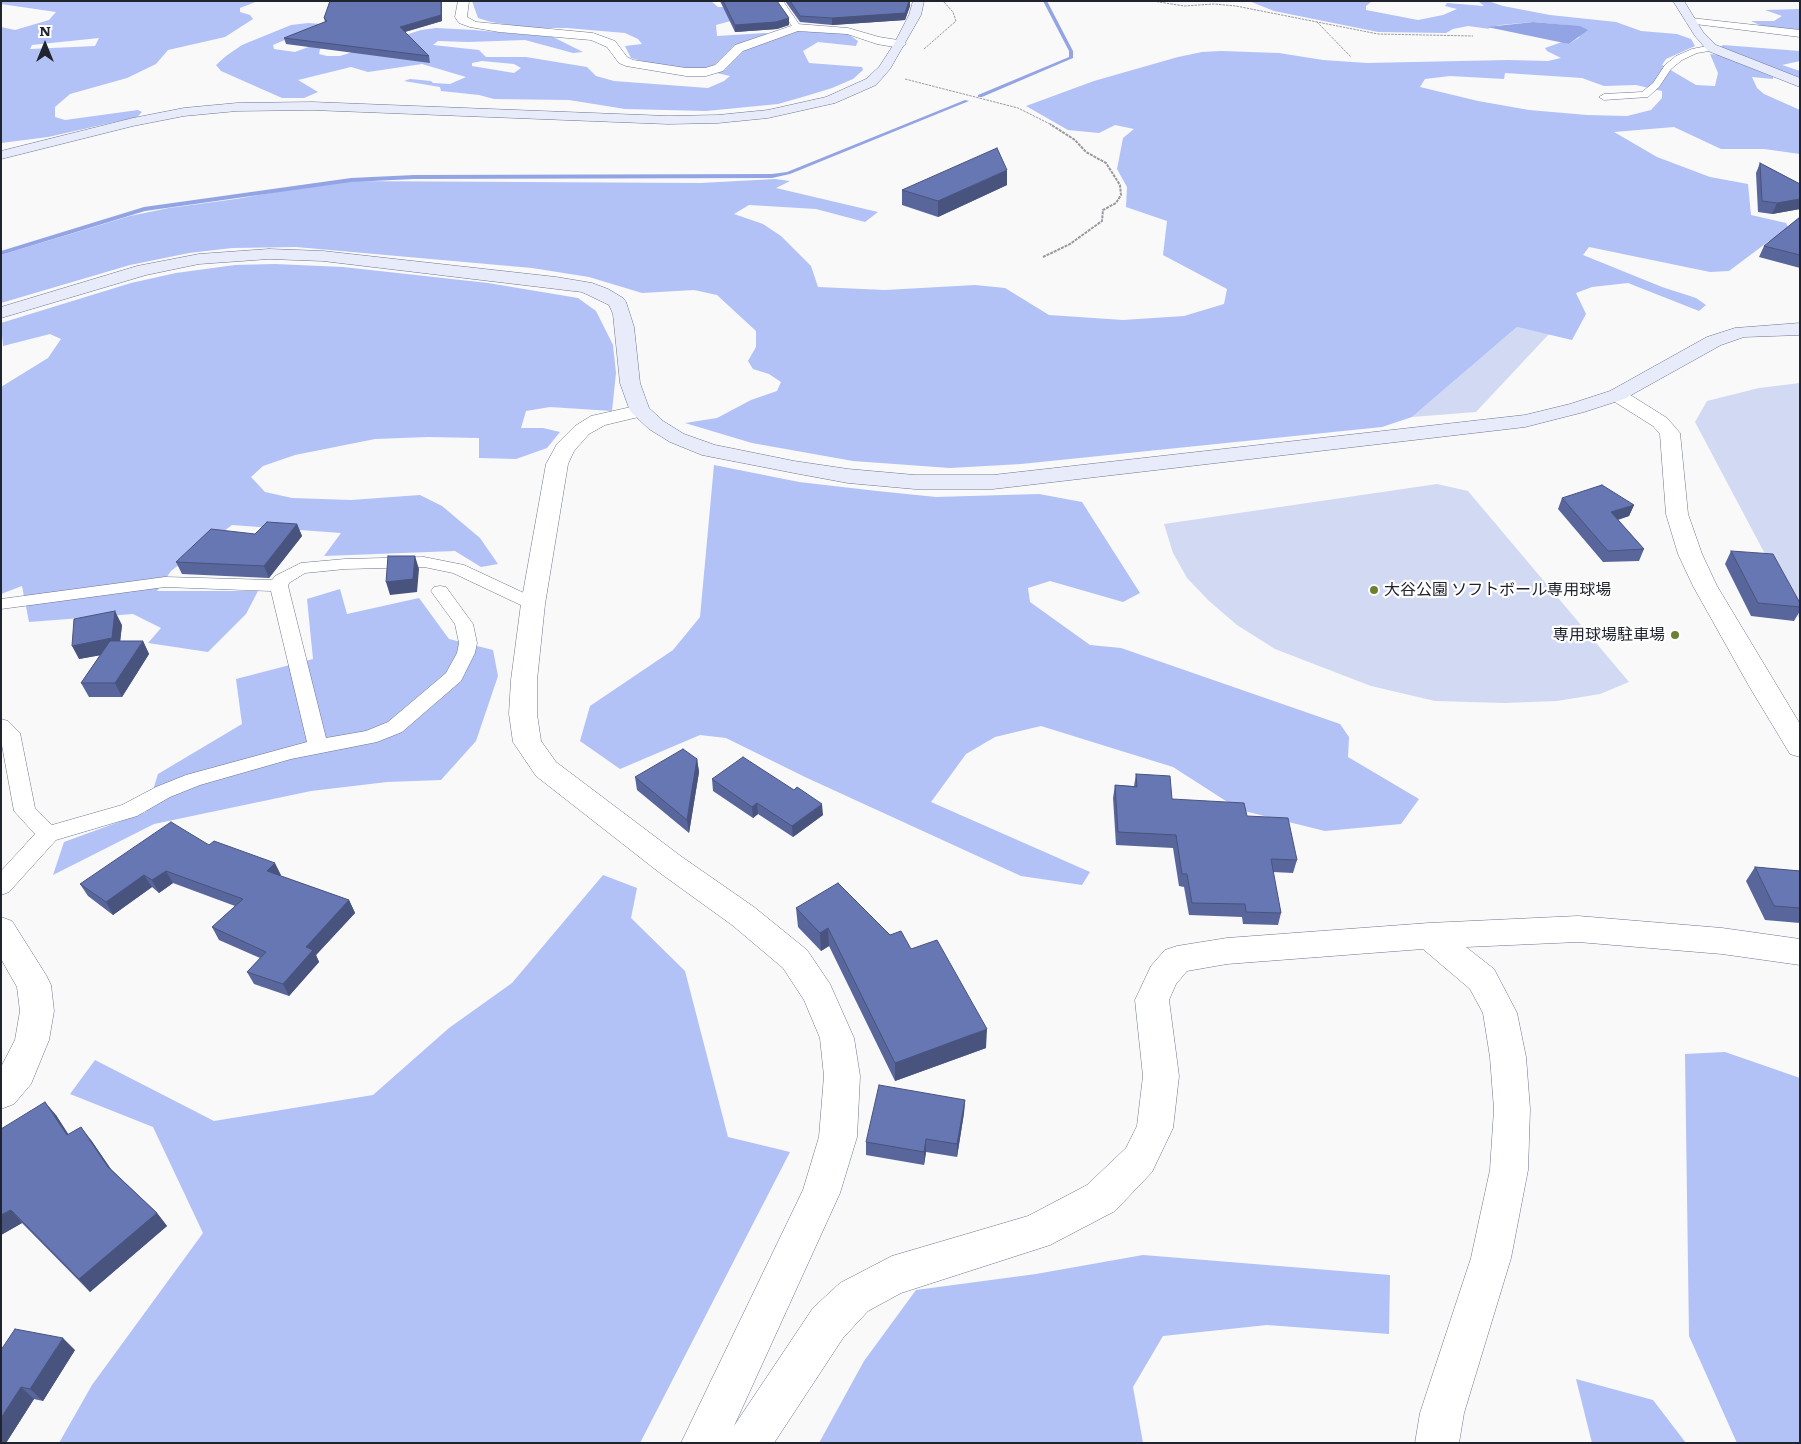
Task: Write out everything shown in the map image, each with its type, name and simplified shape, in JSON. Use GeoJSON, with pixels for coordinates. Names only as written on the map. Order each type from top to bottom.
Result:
{"type":"FeatureCollection","features":[{"type":"Feature","properties":{"kind":"street"},"geometry":{"type":"LineString","coordinates":[[464,1],[461,17],[463,21],[474,25],[593,37],[610,44],[623,60],[630,63],[686,72],[706,72],[719,68],[739,48],[797,27],[848,30],[877,40],[900,44]]}},
{"type":"Feature","properties":{"kind":"street"},"geometry":{"type":"LineString","coordinates":[[1,155],[159,117],[211,109],[264,105],[668,120],[742,117],[791,109],[830,100],[860,88],[880,74],[900,44],[915,15],[919,1]]}},
{"type":"Feature","properties":{"kind":"street"},"geometry":{"type":"LineString","coordinates":[[1678,1],[1698,34],[1712,48],[1800,83]]}},
{"type":"Feature","properties":{"kind":"street"},"geometry":{"type":"LineString","coordinates":[[1691,20],[1800,34]]}},
{"type":"Feature","properties":{"kind":"street"},"geometry":{"type":"LineString","coordinates":[[1,313],[143,270],[230,256],[278,254],[323,256],[586,287],[602,293],[617,302],[625,326],[630,383],[640,410],[656,425],[677,438],[710,450],[794,467],[848,476],[915,482],[993,482],[1525,421],[1577,408],[1617,395],[1714,341],[1742,332],[1800,329]]}},
{"type":"Feature","properties":{"kind":"street"},"geometry":{"type":"LineString","coordinates":[[1617,395],[1660,422],[1670,433],[1677,514],[1690,554],[1705,586],[1757,678],[1800,747]]}},
{"type":"Feature","properties":{"kind":"street"},"geometry":{"type":"LineString","coordinates":[[640,410],[598,420],[582,430],[566,448],[557,464],[533,604],[524,680],[523,714],[527,742],[546,769],[671,866],[743,916],[795,959],[818,994],[837,1038],[842,1076],[838,1137],[820,1193],[703,1443]]}},
{"type":"Feature","properties":{"kind":"street"},"geometry":{"type":"LineString","coordinates":[[748,1443],[828,1323],[854,1298],[892,1276],[1036,1232],[1101,1198],[1139,1160],[1155,1128],[1161,1076],[1152,1000],[1163,976],[1177,959],[1227,951],[1429,936],[1578,929],[1722,941],[1800,952]]}},
{"type":"Feature","properties":{"kind":"street"},"geometry":{"type":"LineString","coordinates":[[1,930],[34,985],[37,1011],[32,1040],[18,1073],[1,1093]]}},
{"type":"Feature","properties":{"kind":"street"},"geometry":{"type":"LineString","coordinates":[[1429,936],[1482,979],[1500,1013],[1508,1057],[1512,1109],[1509,1170],[1491,1258],[1442,1413],[1437,1443]]}},
{"type":"Feature","properties":{"kind":"lane"},"geometry":{"type":"LineString","coordinates":[[780,1],[797,27]]}},
{"type":"Feature","properties":{"kind":"lane"},"geometry":{"type":"LineString","coordinates":[[1604,97],[1645,95],[1656,85],[1668,67],[1680,58],[1695,51],[1712,48]]}},
{"type":"Feature","properties":{"kind":"lane"},"geometry":{"type":"LineString","coordinates":[[318,747],[279,586],[281,580],[301,568],[345,564],[424,562],[458,569],[533,604]]}},
{"type":"Feature","properties":{"kind":"lane"},"geometry":{"type":"LineString","coordinates":[[1,604],[164,582],[279,586]]}},
{"type":"Feature","properties":{"kind":"lane"},"geometry":{"type":"LineString","coordinates":[[1,886],[48,834],[129,811],[163,792],[193,780],[291,752],[370,737],[394,728],[454,676],[466,654],[468,643],[464,624],[440,591]]}},
{"type":"Feature","properties":{"kind":"lane"},"geometry":{"type":"LineString","coordinates":[[1,726],[10,733],[25,811],[48,834]]}},
{"type":"Feature","properties":{"kind":"path"},"geometry":{"type":"LineString","coordinates":[[921,52],[956,21],[953,12],[943,1]]}},
{"type":"Feature","properties":{"kind":"path"},"geometry":{"type":"LineString","coordinates":[[1153,1],[1184,6],[1214,4],[1236,6],[1378,34],[1473,36]]}},
{"type":"Feature","properties":{"kind":"path"},"geometry":{"type":"LineString","coordinates":[[1317,22],[1351,58]]}},
{"type":"Feature","properties":{"kind":"path"},"geometry":{"type":"LineString","coordinates":[[880,74],[1018,108],[1041,118],[1075,140],[1086,152],[1106,163],[1114,173],[1120,186],[1121,195],[1116,203],[1103,210],[1102,221],[1070,244],[1043,257]]}},
{"type":"Feature","properties":{"kind":"shaded area"},"geometry":{"type":"Polygon","coordinates":[[[1,1],[258,1],[240,8],[240,12],[250,15],[253,19],[225,37],[168,50],[156,64],[127,78],[70,94],[55,107],[55,117],[65,120],[138,110],[142,112],[137,117],[48,137],[1,143],[1,27],[15,30],[49,20],[56,12],[1,4],[1,1]],[[99,38],[32,45],[30,49],[95,46],[99,38]]]}},
{"type":"Feature","properties":{"kind":"shaded area"},"geometry":{"type":"Polygon","coordinates":[[[472,1],[711,1],[718,7],[747,7],[745,17],[716,25],[717,36],[765,33],[779,36],[797,31],[848,34],[858,41],[856,46],[818,42],[803,51],[809,63],[862,67],[863,70],[853,79],[832,88],[778,104],[706,111],[625,109],[569,100],[494,99],[479,95],[441,91],[440,87],[404,81],[410,79],[450,84],[466,77],[422,64],[368,72],[351,67],[298,80],[318,92],[304,98],[282,98],[221,71],[216,65],[242,45],[291,25],[308,23],[322,24],[273,45],[274,49],[295,52],[322,42],[333,43],[320,49],[319,54],[340,56],[421,30],[436,28],[474,30],[553,37],[583,52],[573,53],[525,40],[438,41],[433,45],[479,50],[486,57],[526,57],[587,67],[596,76],[614,81],[708,88],[724,81],[730,76],[704,70],[660,66],[631,58],[625,46],[642,44],[638,39],[625,33],[567,28],[529,28],[478,18],[472,1]],[[482,61],[472,63],[472,66],[514,73],[521,68],[514,64],[482,61]]]}},
{"type":"Feature","properties":{"kind":"shaded area"},"geometry":{"type":"Polygon","coordinates":[[[1249,1],[1371,2],[1366,6],[1366,10],[1418,20],[1443,15],[1457,9],[1445,6],[1447,3],[1484,6],[1478,1],[1488,1],[1503,6],[1550,15],[1616,22],[1641,31],[1677,34],[1691,39],[1695,46],[1666,59],[1662,65],[1696,85],[1715,86],[1718,73],[1710,54],[1720,55],[1773,77],[1773,79],[1752,77],[1757,88],[1764,94],[1800,110],[1800,154],[1764,149],[1721,149],[1674,127],[1614,132],[1657,157],[1710,177],[1748,184],[1751,215],[1786,223],[1793,237],[1769,241],[1729,271],[1710,272],[1589,247],[1583,255],[1662,287],[1696,298],[1706,305],[1699,311],[1628,283],[1592,287],[1576,293],[1586,314],[1572,340],[1517,327],[1412,417],[1382,427],[1021,464],[950,468],[853,461],[752,443],[685,423],[717,418],[751,400],[777,391],[781,382],[769,374],[753,369],[748,361],[756,347],[756,331],[717,295],[694,290],[642,293],[589,277],[532,268],[296,247],[232,248],[189,253],[130,265],[1,303],[1,255],[130,216],[169,208],[236,199],[338,181],[701,183],[775,179],[790,181],[776,188],[878,212],[865,222],[816,209],[749,205],[734,214],[763,224],[781,236],[811,266],[818,287],[885,290],[975,285],[1005,288],[1049,315],[1123,320],[1184,316],[1224,304],[1227,289],[1163,255],[1167,221],[1126,207],[1127,187],[1117,169],[1123,138],[1134,129],[1115,125],[1099,133],[1068,130],[1026,106],[1094,81],[1202,52],[1279,53],[1323,60],[1367,63],[1548,61],[1561,58],[1545,48],[1562,42],[1569,44],[1580,37],[1566,25],[1533,22],[1500,25],[1488,28],[1490,29],[1468,26],[1453,29],[1446,33],[1378,32],[1274,11],[1249,1]],[[1505,73],[1504,79],[1450,76],[1425,79],[1420,87],[1478,101],[1529,110],[1587,115],[1627,116],[1651,110],[1662,98],[1662,91],[1636,85],[1604,86],[1582,78],[1505,73]]]}},
{"type":"Feature","properties":{"kind":"shaded area"},"geometry":{"type":"Polygon","coordinates":[[[1800,9],[1800,31],[1766,28],[1751,21],[1774,21],[1782,16],[1765,10],[1800,9]]]}},
{"type":"Feature","properties":{"kind":"shaded area"},"geometry":{"type":"Polygon","coordinates":[[[1533,22],[1580,26],[1588,30],[1569,44],[1487,27],[1533,22]]]}},
{"type":"Feature","properties":{"kind":"shaded area"},"geometry":{"type":"Polygon","coordinates":[[[1723,45],[1800,51],[1800,61],[1782,65],[1800,71],[1800,78],[1720,47],[1723,45]]]}},
{"type":"Feature","properties":{"kind":"shaded area"},"geometry":{"type":"Polygon","coordinates":[[[275,264],[343,267],[488,283],[578,298],[596,311],[613,345],[616,373],[612,411],[550,407],[526,411],[521,428],[543,428],[560,432],[547,448],[516,459],[479,458],[479,438],[375,439],[295,455],[263,466],[251,477],[265,492],[292,498],[351,500],[420,495],[442,506],[480,538],[498,564],[481,567],[455,551],[324,556],[341,533],[232,525],[171,571],[157,591],[258,591],[246,614],[208,652],[148,643],[161,628],[133,614],[29,622],[22,586],[1,594],[1,387],[48,358],[61,339],[50,334],[3,346],[1,323],[131,283],[176,273],[235,265],[275,264]]]}},
{"type":"Feature","properties":{"kind":"shaded area"},"geometry":{"type":"Polygon","coordinates":[[[1517,327],[1549,334],[1476,412],[1412,417],[1517,327]]]}},
{"type":"Feature","properties":{"kind":"shaded area"},"geometry":{"type":"Polygon","coordinates":[[[1800,383],[1800,620],[1695,422],[1707,401],[1759,388],[1800,383]]]}},
{"type":"Feature","properties":{"kind":"shaded area"},"geometry":{"type":"Polygon","coordinates":[[[714,465],[799,482],[936,497],[1039,494],[1082,502],[1140,593],[1123,602],[1050,581],[1028,588],[1030,602],[1090,645],[1121,648],[1340,724],[1349,737],[1348,757],[1419,799],[1401,824],[1325,831],[1240,810],[1173,767],[1041,726],[995,737],[966,754],[931,802],[1090,872],[1082,885],[1021,876],[805,777],[726,738],[700,735],[620,769],[580,741],[590,706],[673,650],[700,617],[714,465]]]}},
{"type":"Feature","properties":{"kind":"shaded area","name":"大谷公園 ソフトボール専用球場"},"geometry":{"type":"Polygon","coordinates":[[[1437,484],[1468,491],[1629,682],[1600,694],[1557,701],[1504,703],[1435,701],[1371,686],[1275,649],[1237,625],[1209,601],[1187,578],[1173,553],[1164,524],[1437,484]]]}},
{"type":"Feature","properties":{"kind":"shaded area"},"geometry":{"type":"Polygon","coordinates":[[[340,589],[347,614],[419,598],[449,639],[493,650],[498,676],[476,741],[441,780],[387,782],[311,791],[154,824],[53,875],[64,842],[146,812],[158,774],[242,724],[236,679],[313,659],[307,599],[340,589]]]}},
{"type":"Feature","properties":{"kind":"shaded area"},"geometry":{"type":"Polygon","coordinates":[[[603,875],[637,888],[631,918],[685,971],[728,1137],[790,1152],[640,1443],[59,1443],[92,1385],[203,1233],[153,1127],[70,1094],[95,1060],[214,1121],[373,1095],[449,1028],[512,983],[603,875]]]}},
{"type":"Feature","properties":{"kind":"shaded area"},"geometry":{"type":"Polygon","coordinates":[[[1725,1052],[1800,1078],[1800,1443],[1737,1443],[1689,1336],[1685,1054],[1725,1052]]]}},
{"type":"Feature","properties":{"kind":"shaded area"},"geometry":{"type":"Polygon","coordinates":[[[1143,1255],[1390,1275],[1389,1334],[1267,1325],[1163,1336],[1133,1387],[1143,1443],[819,1443],[864,1361],[916,1290],[1036,1274],[1143,1255]]]}},
{"type":"Feature","properties":{"kind":"shaded area"},"geometry":{"type":"Polygon","coordinates":[[[1576,1379],[1653,1400],[1686,1443],[1592,1443],[1576,1379]]]}},
{"type":"Feature","properties":{"kind":"building"},"geometry":{"type":"Polygon","coordinates":[[[330,1],[441,1],[441,15],[400,27],[429,56],[284,38],[327,21],[324,18],[330,1]]]}},
{"type":"Feature","properties":{"kind":"building"},"geometry":{"type":"Polygon","coordinates":[[[723,1],[777,1],[789,18],[776,22],[735,25],[723,1]]]}},
{"type":"Feature","properties":{"kind":"building"},"geometry":{"type":"Polygon","coordinates":[[[790,1],[909,1],[905,13],[832,18],[800,16],[790,1]]]}},
{"type":"Feature","properties":{"kind":"building"},"geometry":{"type":"Polygon","coordinates":[[[997,148],[1007,170],[938,201],[902,190],[997,148]]]}},
{"type":"Feature","properties":{"kind":"building"},"geometry":{"type":"Polygon","coordinates":[[[1760,163],[1800,184],[1800,199],[1777,203],[1762,201],[1760,163]]]}},
{"type":"Feature","properties":{"kind":"building"},"geometry":{"type":"Polygon","coordinates":[[[1800,217],[1800,255],[1764,246],[1800,217]]]}},
{"type":"Feature","properties":{"kind":"building"},"geometry":{"type":"Polygon","coordinates":[[[1602,485],[1634,505],[1611,512],[1644,549],[1608,551],[1562,498],[1602,485]]]}},
{"type":"Feature","properties":{"kind":"building"},"geometry":{"type":"Polygon","coordinates":[[[267,522],[297,524],[264,566],[176,562],[211,529],[255,534],[267,522]]]}},
{"type":"Feature","properties":{"kind":"building"},"geometry":{"type":"Polygon","coordinates":[[[1731,551],[1773,554],[1800,603],[1800,607],[1758,603],[1731,551]]]}},
{"type":"Feature","properties":{"kind":"building"},"geometry":{"type":"Polygon","coordinates":[[[388,556],[415,556],[413,579],[386,582],[388,556]]]}},
{"type":"Feature","properties":{"kind":"building"},"geometry":{"type":"Polygon","coordinates":[[[115,611],[112,638],[72,646],[74,619],[115,611]]]}},
{"type":"Feature","properties":{"kind":"building"},"geometry":{"type":"Polygon","coordinates":[[[110,641],[143,641],[115,683],[81,683],[110,641]]]}},
{"type":"Feature","properties":{"kind":"building"},"geometry":{"type":"Polygon","coordinates":[[[683,749],[697,759],[687,820],[635,777],[683,749]]]}},
{"type":"Feature","properties":{"kind":"building"},"geometry":{"type":"Polygon","coordinates":[[[743,757],[794,790],[797,787],[822,804],[792,826],[757,803],[752,807],[712,779],[743,757]]]}},
{"type":"Feature","properties":{"kind":"building"},"geometry":{"type":"Polygon","coordinates":[[[1136,774],[1170,776],[1172,799],[1244,803],[1247,816],[1288,818],[1297,860],[1271,859],[1281,913],[1246,912],[1245,904],[1192,903],[1187,874],[1182,874],[1176,835],[1118,832],[1115,785],[1137,787],[1136,774]]]}},
{"type":"Feature","properties":{"kind":"building"},"geometry":{"type":"Polygon","coordinates":[[[171,822],[209,845],[214,841],[275,863],[267,871],[349,900],[306,947],[313,950],[283,984],[247,972],[266,952],[212,927],[243,899],[166,871],[152,880],[144,875],[106,902],[80,884],[171,822]]]}},
{"type":"Feature","properties":{"kind":"building"},"geometry":{"type":"Polygon","coordinates":[[[1755,867],[1800,871],[1800,908],[1774,906],[1755,867]]]}},
{"type":"Feature","properties":{"kind":"building"},"geometry":{"type":"Polygon","coordinates":[[[838,883],[890,935],[901,931],[911,949],[937,940],[987,1029],[895,1063],[828,928],[820,933],[796,908],[838,883]]]}},
{"type":"Feature","properties":{"kind":"building"},"geometry":{"type":"Polygon","coordinates":[[[879,1085],[965,1100],[957,1144],[926,1139],[924,1152],[866,1142],[879,1085]]]}},
{"type":"Feature","properties":{"kind":"building"},"geometry":{"type":"Polygon","coordinates":[[[45,1102],[67,1135],[81,1127],[108,1167],[157,1213],[79,1279],[11,1210],[1,1215],[1,1129],[45,1102]]]}},
{"type":"Feature","properties":{"kind":"building"},"geometry":{"type":"Polygon","coordinates":[[[15,1329],[63,1338],[30,1389],[21,1387],[1,1418],[1,1350],[15,1329]]]}},
{"type":"Feature","properties":{"kind":"waterway"},"geometry":{"type":"LineString","coordinates":[[980,96],[1071,58],[1071,51],[1045,1]]}},
{"type":"Feature","properties":{"kind":"waterway"},"geometry":{"type":"LineString","coordinates":[[1,253],[144,209],[351,180],[414,177],[772,176],[788,173],[967,101]]}},
{"type":"Feature","properties":{"kind":"place","name":"大谷公園 ソフトボール専用球場"},"geometry":{"type":"Point","coordinates":[1374,590]}},
{"type":"Feature","properties":{"kind":"place","name":"専用球場駐車場"},"geometry":{"type":"Point","coordinates":[1675,635]}}]}
